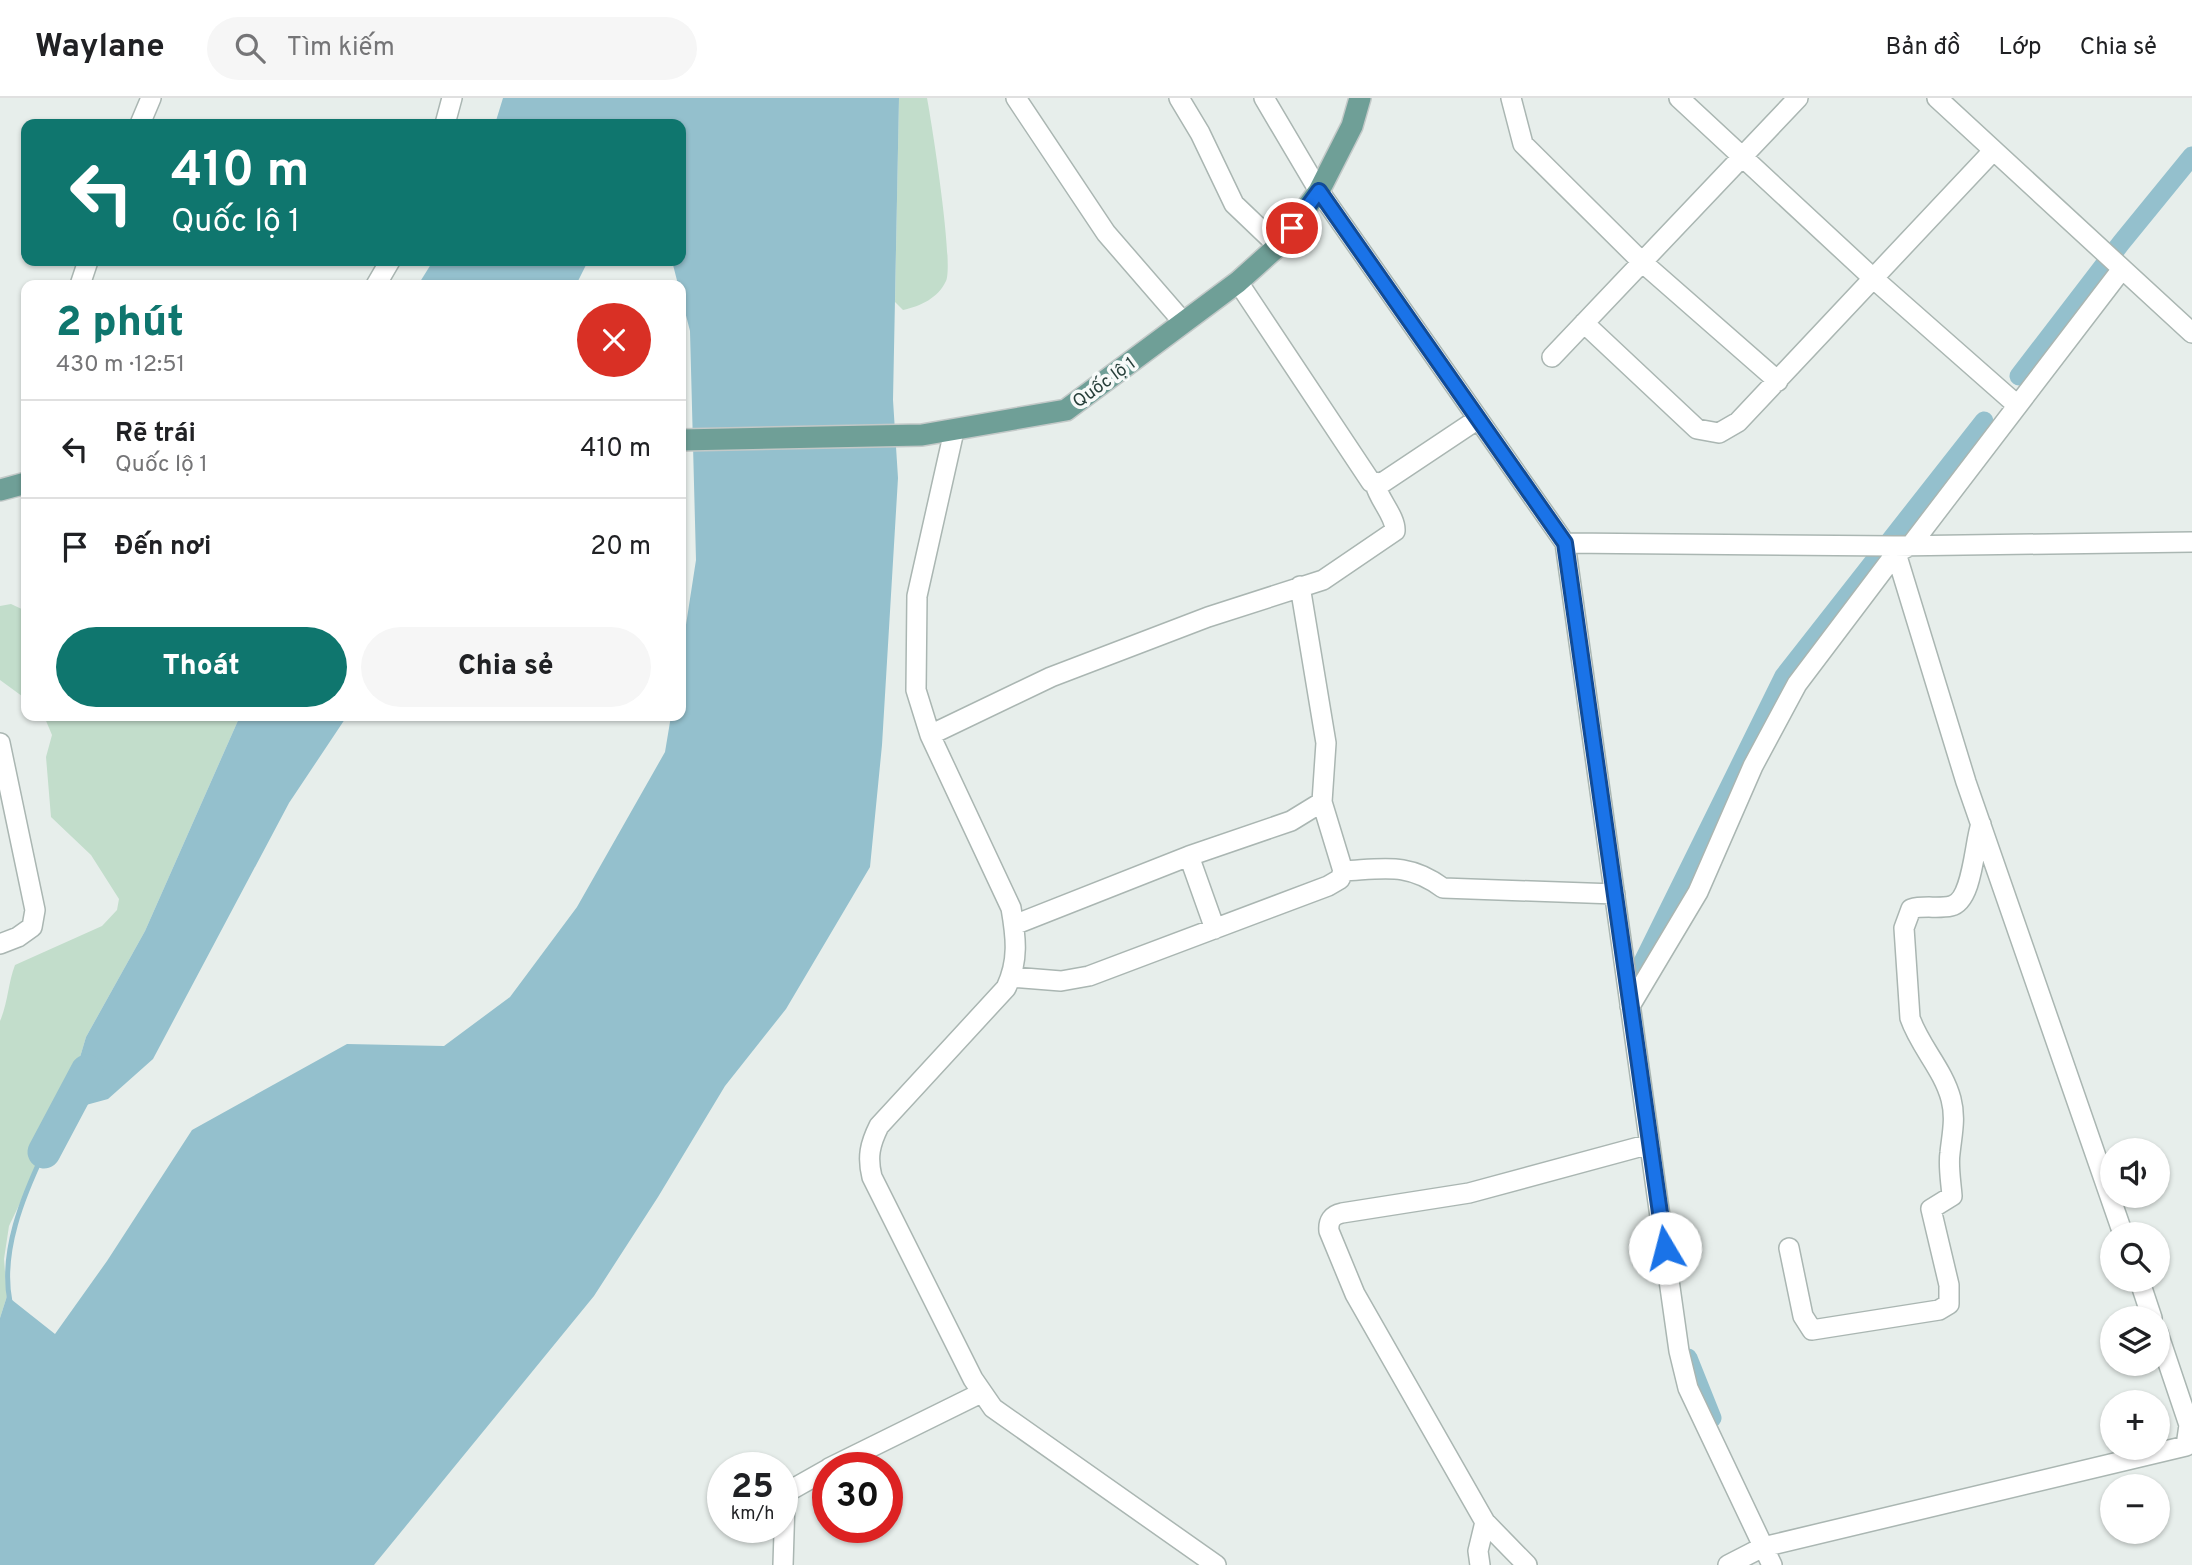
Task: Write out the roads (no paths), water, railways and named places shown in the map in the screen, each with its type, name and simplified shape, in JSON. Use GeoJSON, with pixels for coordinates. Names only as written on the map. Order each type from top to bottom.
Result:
{"type":"FeatureCollection","features":[{"type":"Feature","properties":{"kind":"main road","name":"Quốc lộ 1"},"geometry":{"type":"LineString","coordinates":[[686,440],[922,435],[1066,410],[1238,282],[1278,246],[1319,191],[1352,126],[1360,98]]}},
{"type":"Feature","properties":{"kind":"main road"},"geometry":{"type":"LineString","coordinates":[[0,490],[21,484]]}},
{"type":"Feature","properties":{"kind":"street"},"geometry":{"type":"LineString","coordinates":[[142,119],[151,98]]}},
{"type":"Feature","properties":{"kind":"street"},"geometry":{"type":"LineString","coordinates":[[446,119],[452,98]]}},
{"type":"Feature","properties":{"kind":"street"},"geometry":{"type":"LineString","coordinates":[[1016,98],[1106,233],[1184,323]]}},
{"type":"Feature","properties":{"kind":"street"},"geometry":{"type":"LineString","coordinates":[[1179,98],[1200,133],[1234,204],[1278,246]]}},
{"type":"Feature","properties":{"kind":"street"},"geometry":{"type":"LineString","coordinates":[[1264,98],[1319,191],[1565,543],[1684,1374],[1771,1552]]}},
{"type":"Feature","properties":{"kind":"street"},"geometry":{"type":"LineString","coordinates":[[1511,98],[1523,144],[1642,262],[1778,381]]}},
{"type":"Feature","properties":{"kind":"street"},"geometry":{"type":"LineString","coordinates":[[1679,98],[1874,279],[2017,405]]}},
{"type":"Feature","properties":{"kind":"street"},"geometry":{"type":"LineString","coordinates":[[1552,357],[1798,98]]}},
{"type":"Feature","properties":{"kind":"street"},"geometry":{"type":"LineString","coordinates":[[1937,98],[2192,332]]}},
{"type":"Feature","properties":{"kind":"street"},"geometry":{"type":"LineString","coordinates":[[1584,323],[1697,429],[1719,433],[1738,422],[1778,381],[1993,150]]}},
{"type":"Feature","properties":{"kind":"street"},"geometry":{"type":"LineString","coordinates":[[1630,1006],[1699,892],[1753,766],[1797,684],[1895,547],[2017,405],[2120,267]]}},
{"type":"Feature","properties":{"kind":"street"},"geometry":{"type":"LineString","coordinates":[[1238,282],[1368,480],[1376,484],[1382,483],[1478,419]]}},
{"type":"Feature","properties":{"kind":"street"},"geometry":{"type":"LineString","coordinates":[[954,431],[917,596],[916,690],[930,735],[1011,908],[1016,958],[1012,977],[1006,988],[879,1126],[869,1152],[872,1177],[981,1393],[993,1408],[1216,1565]]}},
{"type":"Feature","properties":{"kind":"street"},"geometry":{"type":"LineString","coordinates":[[930,735],[1051,677],[1323,580],[1395,531],[1394,523],[1379,499],[1376,484]]}},
{"type":"Feature","properties":{"kind":"street"},"geometry":{"type":"LineString","coordinates":[[1565,543],[1895,547],[2192,542]]}},
{"type":"Feature","properties":{"kind":"street"},"geometry":{"type":"LineString","coordinates":[[1895,547],[1981,824],[2119,1222]]}},
{"type":"Feature","properties":{"kind":"street"},"geometry":{"type":"LineString","coordinates":[[1012,977],[1076,979],[1215,929],[1340,879],[1343,871],[1322,802],[1326,743],[1300,586]]}},
{"type":"Feature","properties":{"kind":"street"},"geometry":{"type":"LineString","coordinates":[[0,744],[35,910],[32,927],[0,944]]}},
{"type":"Feature","properties":{"kind":"street"},"geometry":{"type":"LineString","coordinates":[[1014,925],[1189,856],[1291,821],[1322,802]]}},
{"type":"Feature","properties":{"kind":"street"},"geometry":{"type":"LineString","coordinates":[[1789,1248],[1803,1316],[1812,1330],[1939,1310],[1950,1304],[1949,1285],[1931,1209],[1952,1196],[1950,1154],[1954,1113],[1951,1098],[1937,1067],[1914,1031],[1910,1018],[1904,928],[1911,909],[1951,906],[1959,902],[1968,889],[1975,843],[1981,824]]}},
{"type":"Feature","properties":{"kind":"street"},"geometry":{"type":"LineString","coordinates":[[1189,856],[1215,929]]}},
{"type":"Feature","properties":{"kind":"street"},"geometry":{"type":"LineString","coordinates":[[1343,871],[1404,867],[1425,874],[1444,888],[1615,894]]}},
{"type":"Feature","properties":{"kind":"street"},"geometry":{"type":"LineString","coordinates":[[1527,1565],[1485,1522],[1355,1294],[1329,1231],[1329,1222],[1333,1216],[1342,1213],[1469,1192],[1650,1144]]}},
{"type":"Feature","properties":{"kind":"street"},"geometry":{"type":"LineString","coordinates":[[1728,1565],[2186,1446],[2191,1432],[2170,1369]]}},
{"type":"Feature","properties":{"kind":"street"},"geometry":{"type":"LineString","coordinates":[[863,1452],[981,1393]]}},
{"type":"Feature","properties":{"kind":"street"},"geometry":{"type":"LineString","coordinates":[[783,1565],[785,1501],[789,1490],[812,1478]]}},
{"type":"Feature","properties":{"kind":"street"},"geometry":{"type":"LineString","coordinates":[[1480,1565],[1478,1551],[1485,1522]]}},
{"type":"Feature","properties":{"kind":"water"},"geometry":{"type":"Polygon","coordinates":[[[503,98],[899,98],[893,400],[898,478],[882,745],[870,867],[786,1009],[725,1086],[594,1296],[374,1565],[0,1565],[0,1318],[7,1296],[55,1334],[107,1261],[192,1130],[347,1044],[444,1046],[510,997],[577,907],[665,752],[670,721],[686,721],[686,625],[696,560],[690,331],[686,315],[686,280],[677,280],[673,266],[686,266],[686,119],[497,119],[503,98]]]}},
{"type":"Feature","properties":{"kind":"water"},"geometry":{"type":"Polygon","coordinates":[[[430,266],[586,266],[578,280],[421,280],[430,266]]]}},
{"type":"Feature","properties":{"kind":"water"},"geometry":{"type":"Polygon","coordinates":[[[238,721],[344,721],[289,803],[153,1059],[108,1099],[64,1111],[86,1037],[145,931],[238,721]]]}},
{"type":"Feature","properties":{"kind":"waterway"},"geometry":{"type":"LineString","coordinates":[[2019,376],[2192,156]]}},
{"type":"Feature","properties":{"kind":"waterway"},"geometry":{"type":"LineString","coordinates":[[1639,970],[1784,676],[1984,421]]}},
{"type":"Feature","properties":{"kind":"waterway"},"geometry":{"type":"LineString","coordinates":[[44,1152],[87,1071]]}},
{"type":"Feature","properties":{"kind":"waterway"},"geometry":{"type":"LineString","coordinates":[[10,1302],[8,1264],[15,1225],[44,1152]]}},
{"type":"Feature","properties":{"kind":"waterway"},"geometry":{"type":"LineString","coordinates":[[1688,1358],[1712,1418]]}}]}
